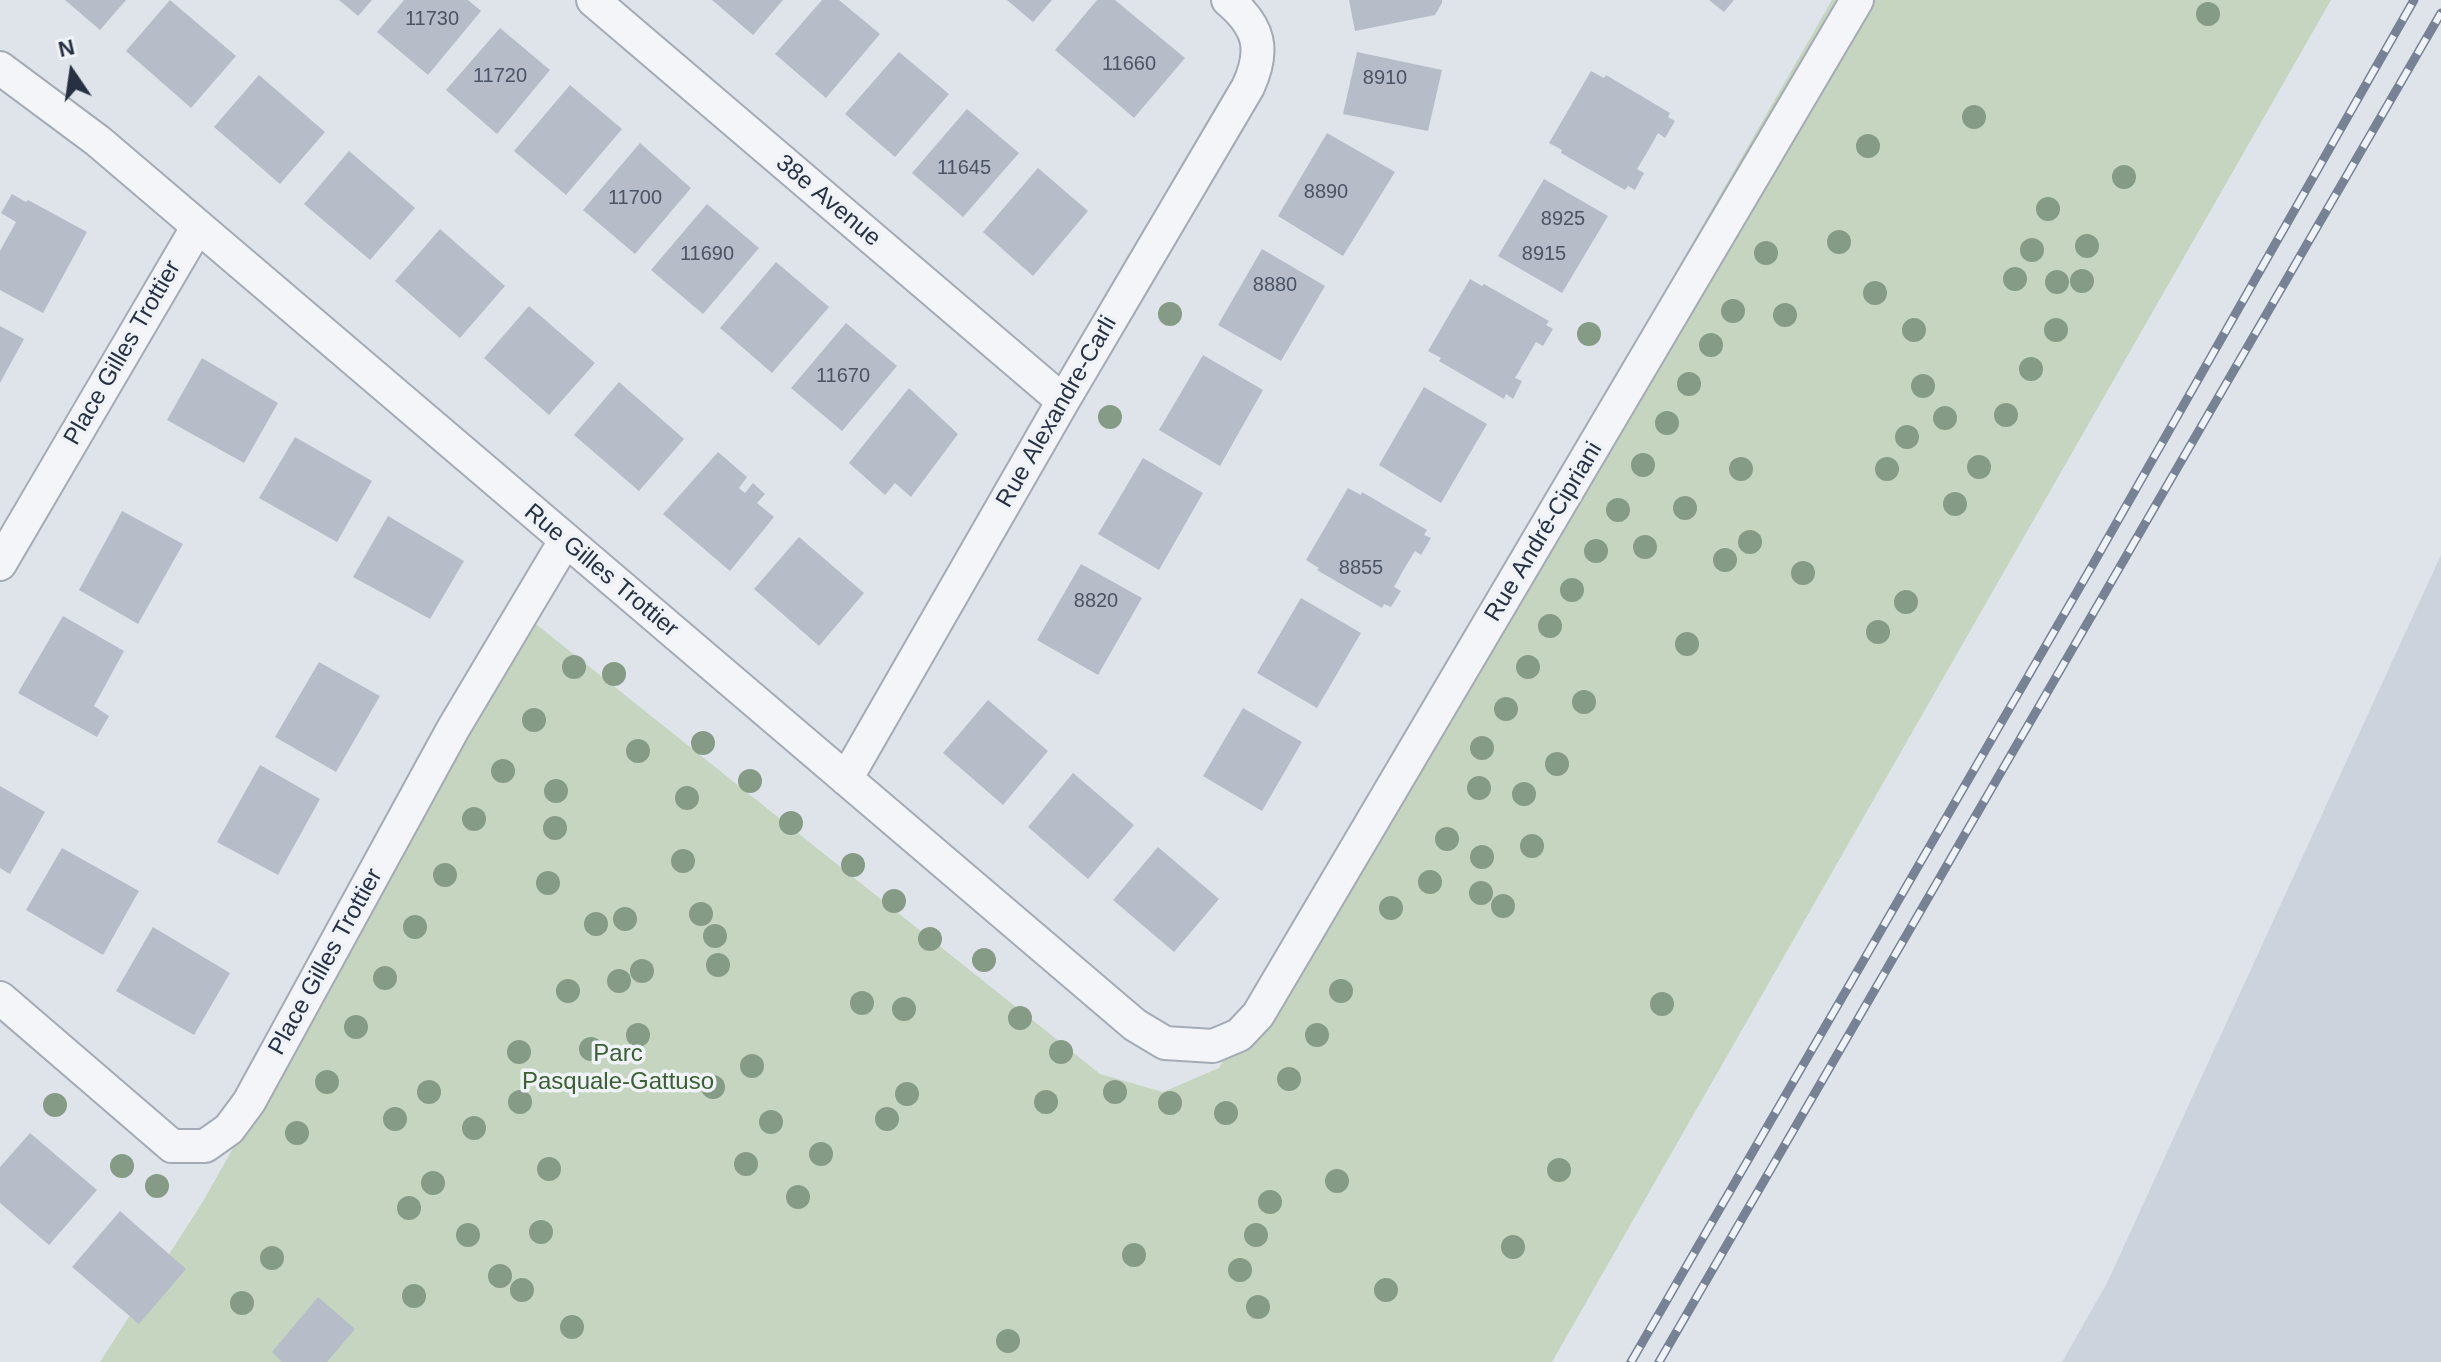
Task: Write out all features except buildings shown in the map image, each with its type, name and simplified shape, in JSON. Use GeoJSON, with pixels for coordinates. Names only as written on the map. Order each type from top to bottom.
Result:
{"type":"FeatureCollection","features":[{"type":"Feature","properties":{"kind":"street","name":"38e Avenue"},"geometry":{"type":"LineString","coordinates":[[593,0],[1063,401]]}},
{"type":"Feature","properties":{"kind":"street","name":"Rue Alexandre-Carli"},"geometry":{"type":"LineString","coordinates":[[846,779],[1248,87],[1258,65],[1258,43],[1249,22],[1228,0]]}},
{"type":"Feature","properties":{"kind":"street","name":"Rue André-Cipriani"},"geometry":{"type":"LineString","coordinates":[[1213,1046],[1239,1035],[1258,1015],[1857,0]]}},
{"type":"Feature","properties":{"kind":"street","name":"Rue Gilles Trottier"},"geometry":{"type":"LineString","coordinates":[[0,68],[98,141],[1135,1025],[1165,1043],[1213,1046]]}},
{"type":"Feature","properties":{"kind":"street","name":"Place Gilles Trottier"},"geometry":{"type":"LineString","coordinates":[[0,564],[198,226]]}},
{"type":"Feature","properties":{"kind":"street","name":"Place Gilles Trottier"},"geometry":{"type":"LineString","coordinates":[[0,998],[172,1146],[205,1146],[229,1129],[249,1102],[453,729],[565,541]]}},
{"type":"Feature","properties":{"kind":"shaded area"},"geometry":{"type":"Polygon","coordinates":[[[2441,555],[2441,1362],[2062,1362],[2107,1283],[2441,555]]]}},
{"type":"Feature","properties":{"kind":"green space","name":"Parc Pasquale-Gattuso"},"geometry":{"type":"Polygon","coordinates":[[[1832,0],[2331,0],[1552,1362],[100,1362],[202,1203],[532,621],[1100,1074],[1163,1092],[1219,1068],[1832,0]]]}},
{"type":"Feature","properties":{"kind":"railway"},"geometry":{"type":"LineString","coordinates":[[1631,1362],[2096,559],[2414,0]]}},
{"type":"Feature","properties":{"kind":"railway"},"geometry":{"type":"LineString","coordinates":[[1659,1362],[2441,13]]}}]}
